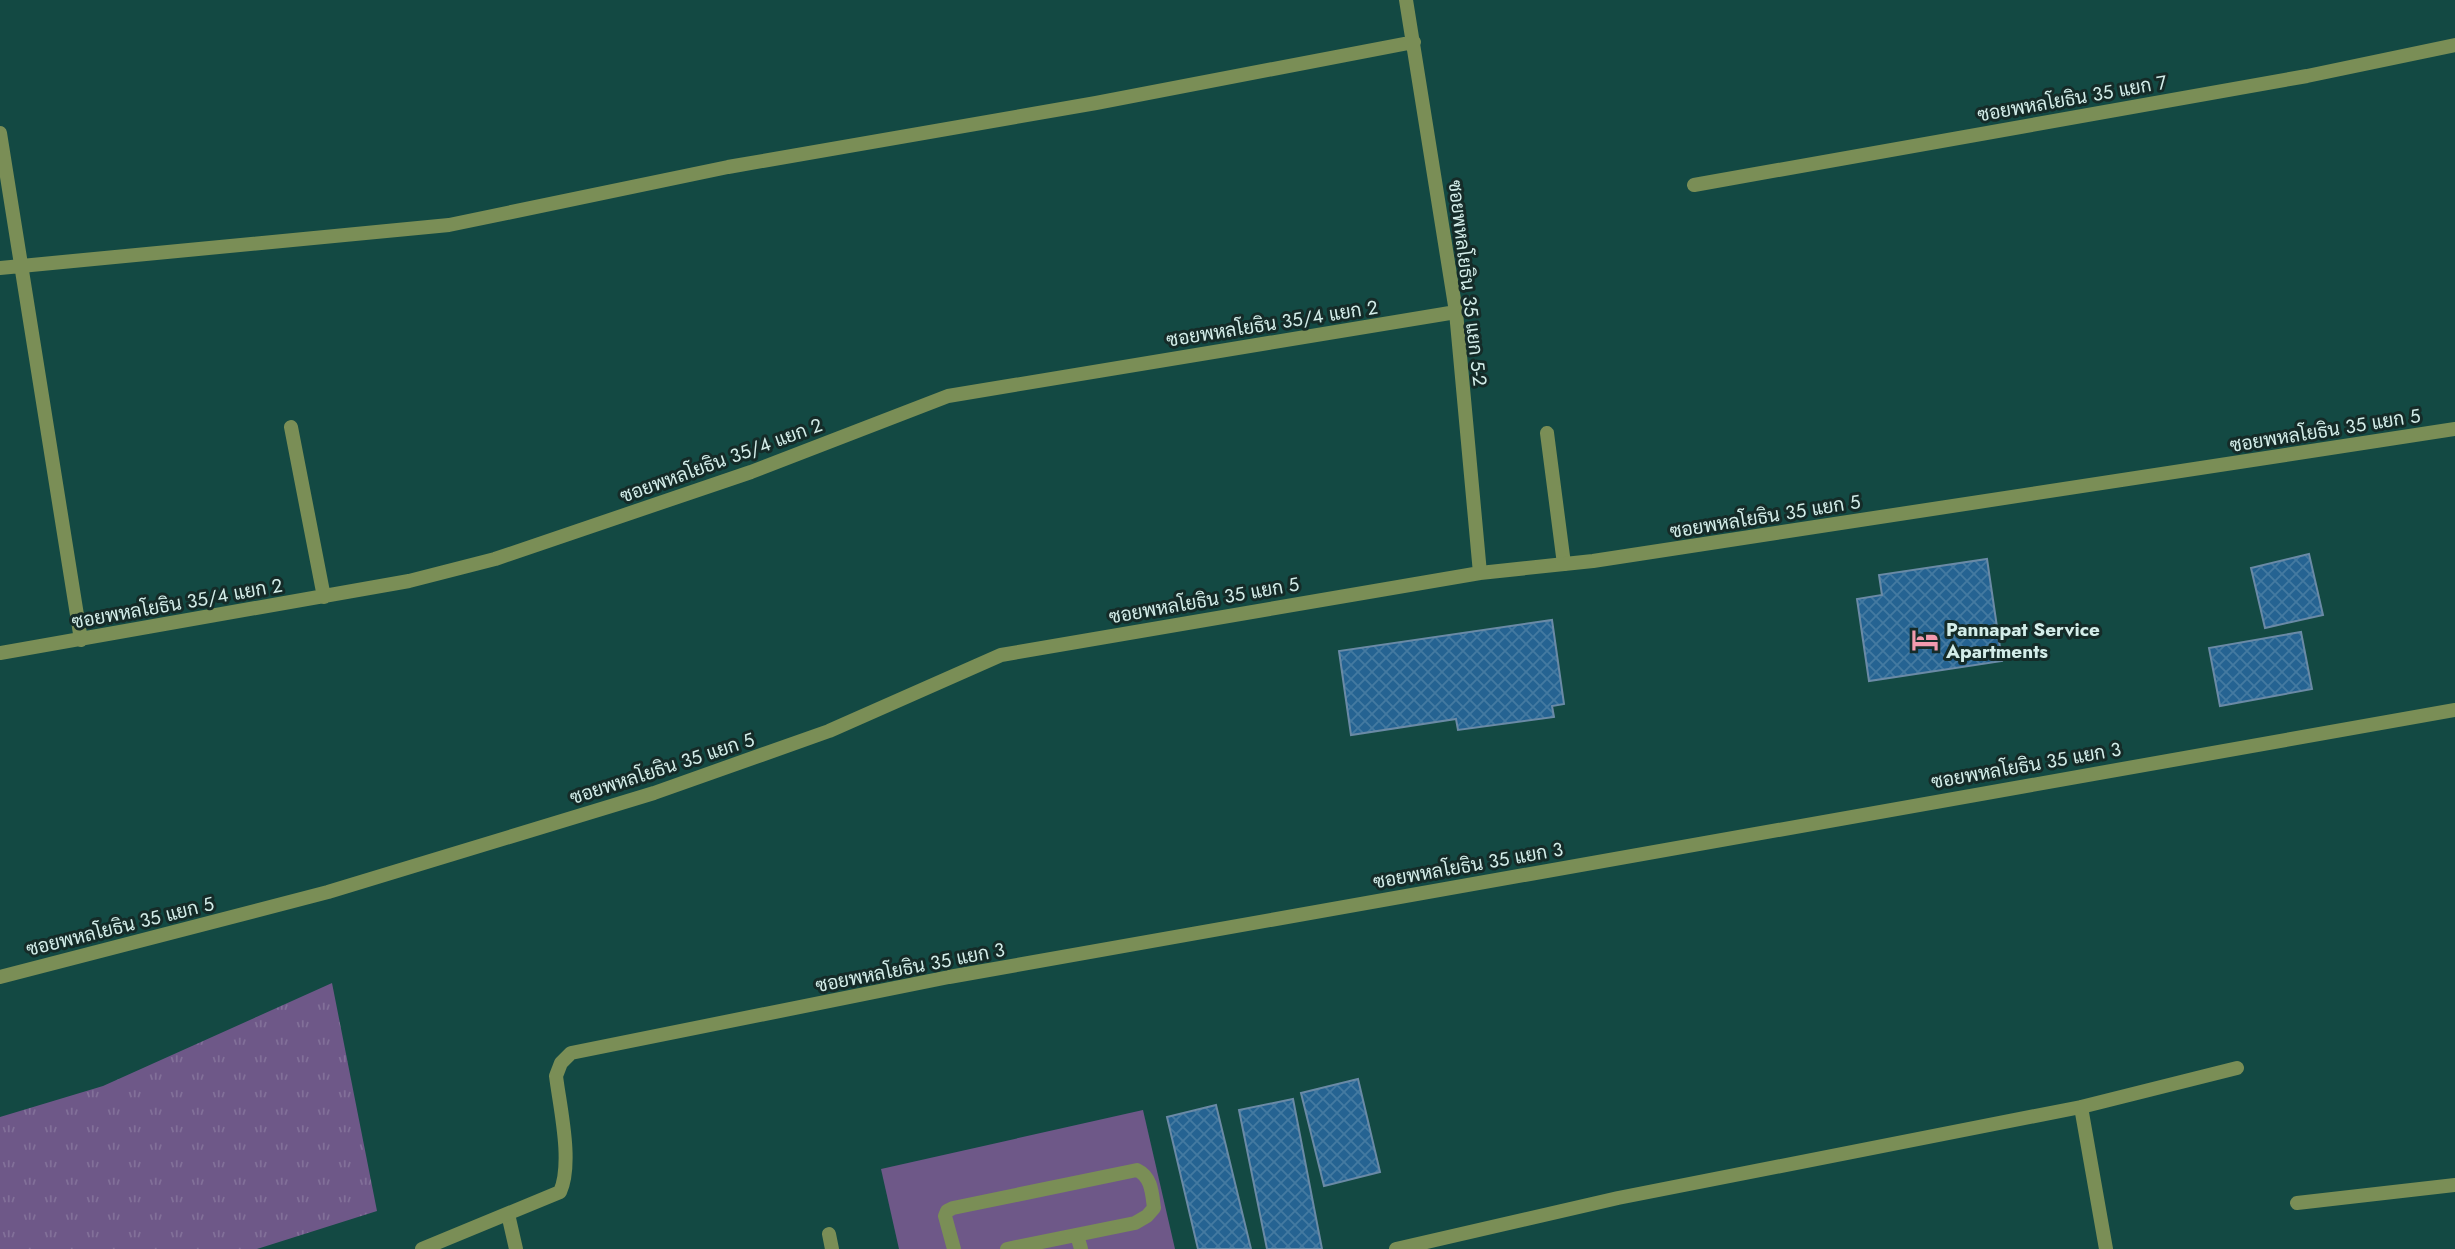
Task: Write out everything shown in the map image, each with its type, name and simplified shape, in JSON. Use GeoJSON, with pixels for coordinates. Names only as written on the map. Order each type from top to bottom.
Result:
{"type":"FeatureCollection","features":[{"type":"Feature","properties":{"kind":"street","name":"ซอยพหลโยธิน 35 แยก 5-2"},"geometry":{"type":"LineString","coordinates":[[1406,0],[1457,313],[1480,573]]}},
{"type":"Feature","properties":{"kind":"street"},"geometry":{"type":"LineString","coordinates":[[0,268],[449,225],[728,167],[1096,103],[1414,42]]}},
{"type":"Feature","properties":{"kind":"street","name":"ซอยพหลโยธิน 35 แยก 7"},"geometry":{"type":"LineString","coordinates":[[1694,185],[2307,76],[2455,45]]}},
{"type":"Feature","properties":{"kind":"street"},"geometry":{"type":"LineString","coordinates":[[0,133],[80,640]]}},
{"type":"Feature","properties":{"kind":"street","name":"ซอยพหลโยธิน 35/4 แยก 2"},"geometry":{"type":"LineString","coordinates":[[0,653],[409,581],[495,559],[751,472],[948,396],[1457,313]]}},
{"type":"Feature","properties":{"kind":"street"},"geometry":{"type":"LineString","coordinates":[[291,427],[324,597]]}},
{"type":"Feature","properties":{"kind":"street","name":"ซอยพหลโยธิน 35 แยก 5"},"geometry":{"type":"LineString","coordinates":[[0,976],[328,892],[654,793],[829,731],[1001,655],[1480,573],[1593,561],[2455,429]]}},
{"type":"Feature","properties":{"kind":"street"},"geometry":{"type":"LineString","coordinates":[[1547,433],[1564,564]]}},
{"type":"Feature","properties":{"kind":"street","name":"ซอยพหลโยธิน 35 แยก 3"},"geometry":{"type":"LineString","coordinates":[[508,1214],[560,1192],[565,1181],[566,1164],[556,1076],[561,1063],[571,1053],[949,977],[2455,710]]}},
{"type":"Feature","properties":{"kind":"street"},"geometry":{"type":"LineString","coordinates":[[1396,1249],[1618,1198],[2081,1107],[2237,1068]]}},
{"type":"Feature","properties":{"kind":"street"},"geometry":{"type":"LineString","coordinates":[[2081,1107],[2106,1249]]}},
{"type":"Feature","properties":{"kind":"street"},"geometry":{"type":"LineString","coordinates":[[954,1249],[945,1216],[947,1211],[953,1208],[1137,1170],[1145,1173],[1154,1208],[1135,1223],[1079,1242],[1007,1249]]}},
{"type":"Feature","properties":{"kind":"street"},"geometry":{"type":"LineString","coordinates":[[2297,1203],[2455,1185]]}},
{"type":"Feature","properties":{"kind":"street"},"geometry":{"type":"LineString","coordinates":[[422,1249],[508,1214],[516,1249]]}},
{"type":"Feature","properties":{"kind":"street"},"geometry":{"type":"LineString","coordinates":[[829,1234],[832,1249]]}},
{"type":"Feature","properties":{"kind":"green space"},"geometry":{"type":"Polygon","coordinates":[[[332,983],[377,1211],[257,1249],[0,1249],[0,1117],[103,1086],[332,983]]]}},
{"type":"Feature","properties":{"kind":"green space"},"geometry":{"type":"Polygon","coordinates":[[[1143,1110],[1175,1249],[899,1249],[881,1169],[1143,1110]]]}},
{"type":"Feature","properties":{"kind":"building"},"geometry":{"type":"Polygon","coordinates":[[[2309,554],[2323,615],[2265,628],[2251,568],[2309,554]]]}},
{"type":"Feature","properties":{"kind":"building"},"geometry":{"type":"Polygon","coordinates":[[[1987,559],[2002,661],[1869,681],[1857,599],[1882,595],[1879,575],[1987,559]]]}},
{"type":"Feature","properties":{"kind":"building"},"geometry":{"type":"Polygon","coordinates":[[[1552,620],[1564,704],[1552,706],[1554,717],[1458,730],[1456,719],[1351,735],[1339,651],[1552,620]]]}},
{"type":"Feature","properties":{"kind":"building"},"geometry":{"type":"Polygon","coordinates":[[[2301,632],[2312,689],[2220,706],[2209,648],[2301,632]]]}},
{"type":"Feature","properties":{"kind":"building"},"geometry":{"type":"Polygon","coordinates":[[[1358,1079],[1380,1172],[1324,1186],[1301,1093],[1358,1079]]]}},
{"type":"Feature","properties":{"kind":"building"},"geometry":{"type":"Polygon","coordinates":[[[1293,1099],[1322,1249],[1267,1249],[1239,1110],[1293,1099]]]}},
{"type":"Feature","properties":{"kind":"building"},"geometry":{"type":"Polygon","coordinates":[[[1216,1105],[1251,1249],[1198,1249],[1167,1117],[1216,1105]]]}},
{"type":"Feature","properties":{"kind":"place","name":"Pannapat Service Apartments"},"geometry":{"type":"Point","coordinates":[1925,640]}}]}
